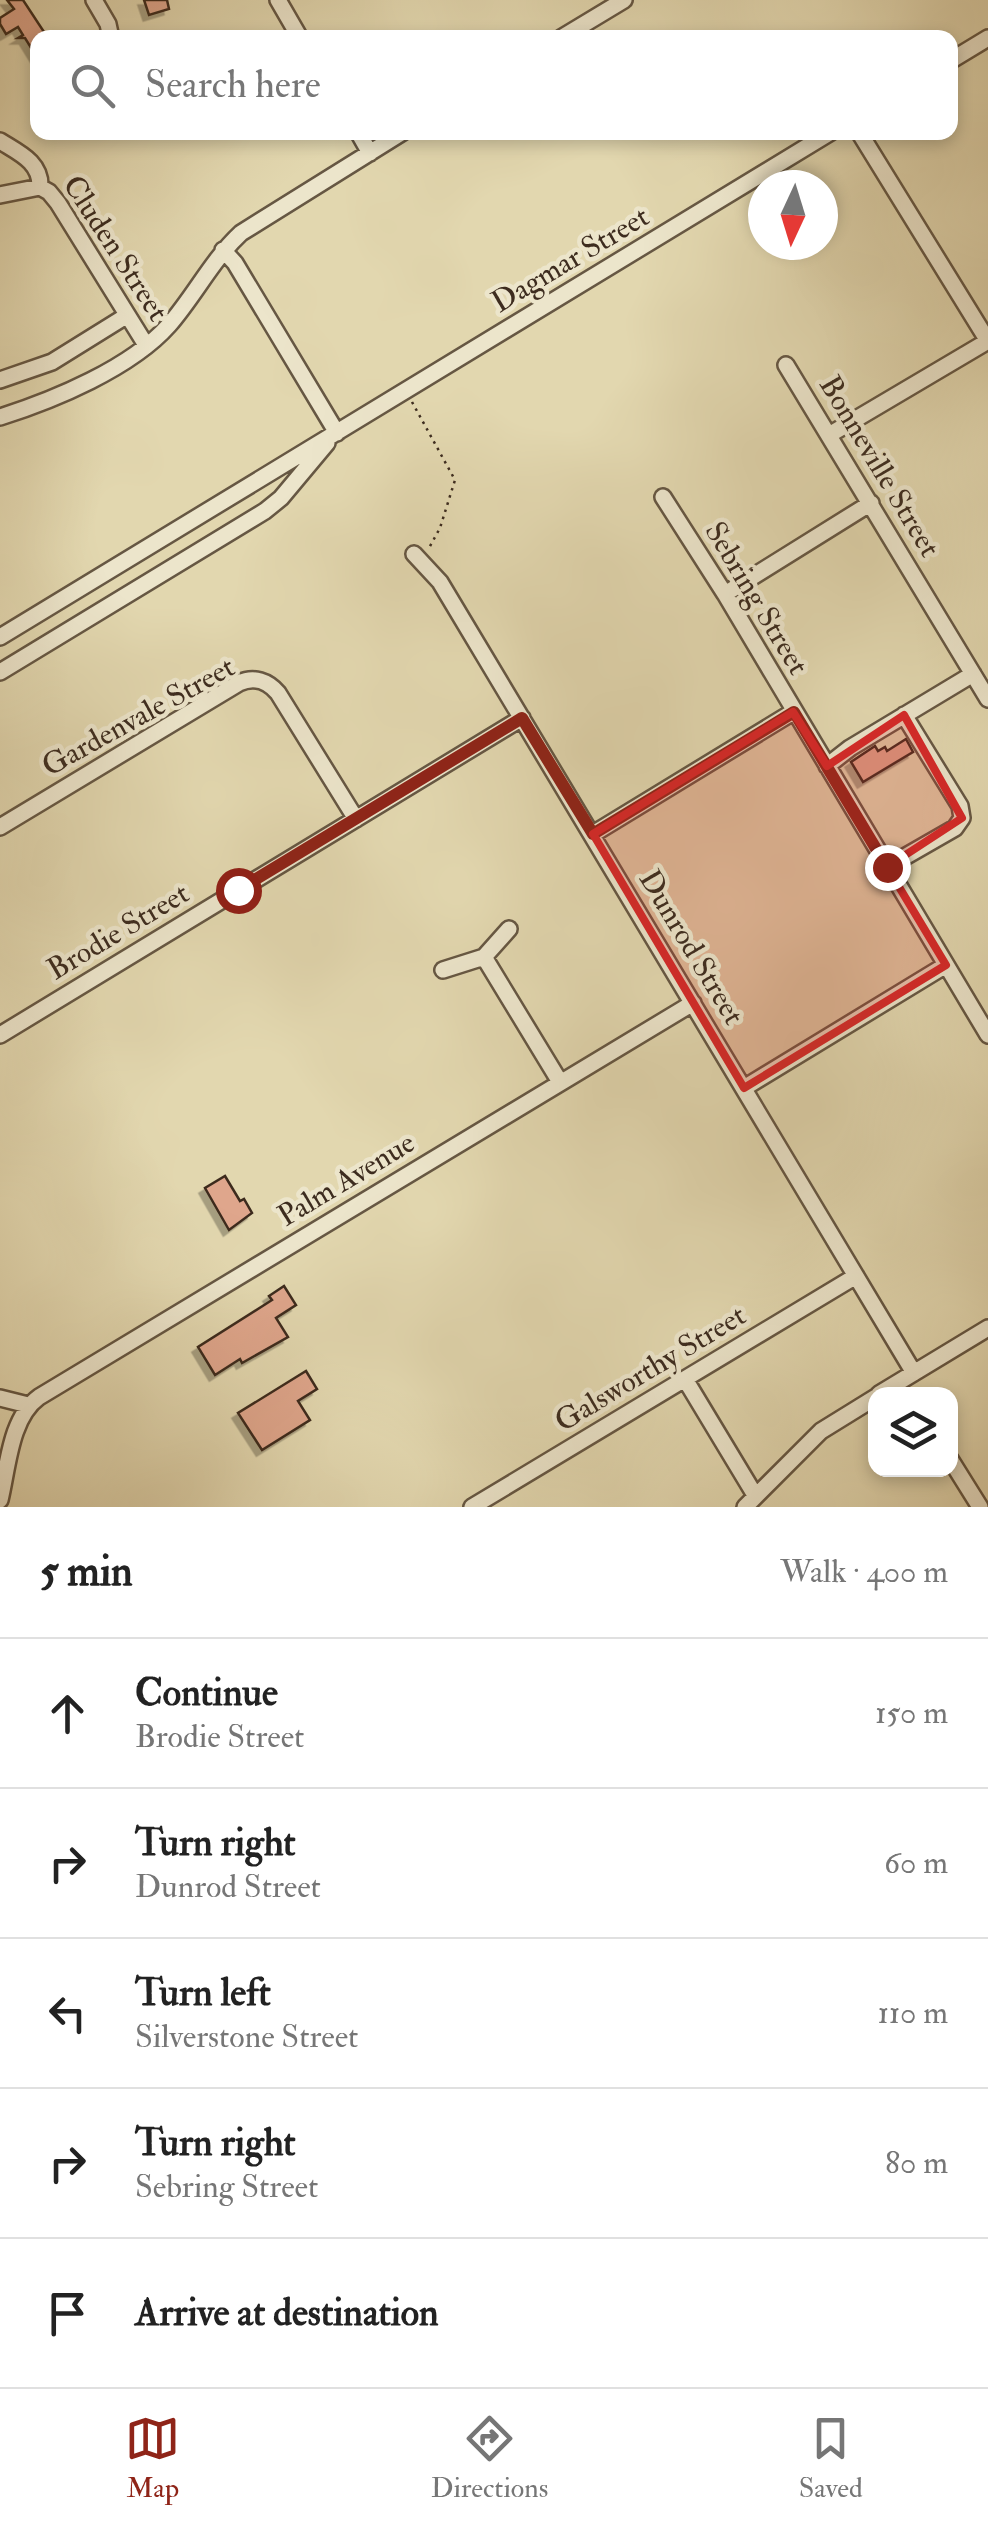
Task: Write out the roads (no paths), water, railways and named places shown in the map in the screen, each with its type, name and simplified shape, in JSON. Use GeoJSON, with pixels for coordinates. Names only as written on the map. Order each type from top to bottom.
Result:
{"type":"FeatureCollection","features":[{"type":"Feature","properties":{"kind":"street"},"geometry":{"type":"LineString","coordinates":[[94,0],[109,30]]}},
{"type":"Feature","properties":{"kind":"street"},"geometry":{"type":"LineString","coordinates":[[278,0],[295,30]]}},
{"type":"Feature","properties":{"kind":"street"},"geometry":{"type":"LineString","coordinates":[[574,30],[624,0]]}},
{"type":"Feature","properties":{"kind":"street"},"geometry":{"type":"LineString","coordinates":[[958,56],[988,38]]}},
{"type":"Feature","properties":{"kind":"street"},"geometry":{"type":"LineString","coordinates":[[363,140],[370,153]]}},
{"type":"Feature","properties":{"kind":"street"},"geometry":{"type":"LineString","coordinates":[[0,417],[52,401],[146,345],[171,323],[223,250],[241,233],[390,140]]}},
{"type":"Feature","properties":{"kind":"street","name":"Dagmar Street"},"geometry":{"type":"LineString","coordinates":[[0,637],[819,140]]}},
{"type":"Feature","properties":{"kind":"street"},"geometry":{"type":"LineString","coordinates":[[829,435],[988,341],[864,140]]}},
{"type":"Feature","properties":{"kind":"street","name":"Cluden Street"},"geometry":{"type":"LineString","coordinates":[[0,141],[35,166],[40,187],[58,203],[146,345]]}},
{"type":"Feature","properties":{"kind":"street"},"geometry":{"type":"LineString","coordinates":[[0,195],[40,187]]}},
{"type":"Feature","properties":{"kind":"street"},"geometry":{"type":"LineString","coordinates":[[223,250],[235,263],[336,433]]}},
{"type":"Feature","properties":{"kind":"street"},"geometry":{"type":"LineString","coordinates":[[0,380],[52,362],[126,316]]}},
{"type":"Feature","properties":{"kind":"street","name":"Bonneville Street"},"geometry":{"type":"LineString","coordinates":[[786,364],[988,699]]}},
{"type":"Feature","properties":{"kind":"street","name":"Dagmar Street"},"geometry":{"type":"LineString","coordinates":[[0,672],[265,511],[336,433]]}},
{"type":"Feature","properties":{"kind":"street","name":"Sebring Street"},"geometry":{"type":"LineString","coordinates":[[663,497],[725,594],[988,1036]]}},
{"type":"Feature","properties":{"kind":"street"},"geometry":{"type":"LineString","coordinates":[[725,594],[871,503]]}},
{"type":"Feature","properties":{"kind":"street","name":"Dunrod Street"},"geometry":{"type":"LineString","coordinates":[[419,559],[440,582],[593,834],[856,1276],[910,1382]]}},
{"type":"Feature","properties":{"kind":"street"},"geometry":{"type":"LineString","coordinates":[[826,766],[973,674]]}},
{"type":"Feature","properties":{"kind":"street","name":"Gardenvale Street"},"geometry":{"type":"LineString","coordinates":[[0,826],[238,683],[251,679],[268,684],[278,693],[356,819]]}},
{"type":"Feature","properties":{"kind":"street"},"geometry":{"type":"LineString","coordinates":[[593,834],[794,712]]}},
{"type":"Feature","properties":{"kind":"street"},"geometry":{"type":"LineString","coordinates":[[887,867],[954,829],[962,818],[960,806],[904,715]]}},
{"type":"Feature","properties":{"kind":"street","name":"Brodie Street"},"geometry":{"type":"LineString","coordinates":[[0,1035],[522,718]]}},
{"type":"Feature","properties":{"kind":"street"},"geometry":{"type":"LineString","coordinates":[[443,970],[484,956],[509,929]]}},
{"type":"Feature","properties":{"kind":"street"},"geometry":{"type":"LineString","coordinates":[[484,956],[560,1082]]}},
{"type":"Feature","properties":{"kind":"street"},"geometry":{"type":"LineString","coordinates":[[744,1088],[946,966]]}},
{"type":"Feature","properties":{"kind":"street","name":"Palm Avenue"},"geometry":{"type":"LineString","coordinates":[[28,1405],[693,1003]]}},
{"type":"Feature","properties":{"kind":"street","name":"Galsworthy Street"},"geometry":{"type":"LineString","coordinates":[[472,1507],[856,1276]]}},
{"type":"Feature","properties":{"kind":"street"},"geometry":{"type":"LineString","coordinates":[[910,1382],[988,1328]]}},
{"type":"Feature","properties":{"kind":"street"},"geometry":{"type":"LineString","coordinates":[[685,1379],[750,1501],[821,1431],[868,1402]]}},
{"type":"Feature","properties":{"kind":"street"},"geometry":{"type":"LineString","coordinates":[[0,1398],[28,1405],[18,1428],[0,1500]]}},
{"type":"Feature","properties":{"kind":"street"},"geometry":{"type":"LineString","coordinates":[[958,1472],[980,1507]]}}]}
